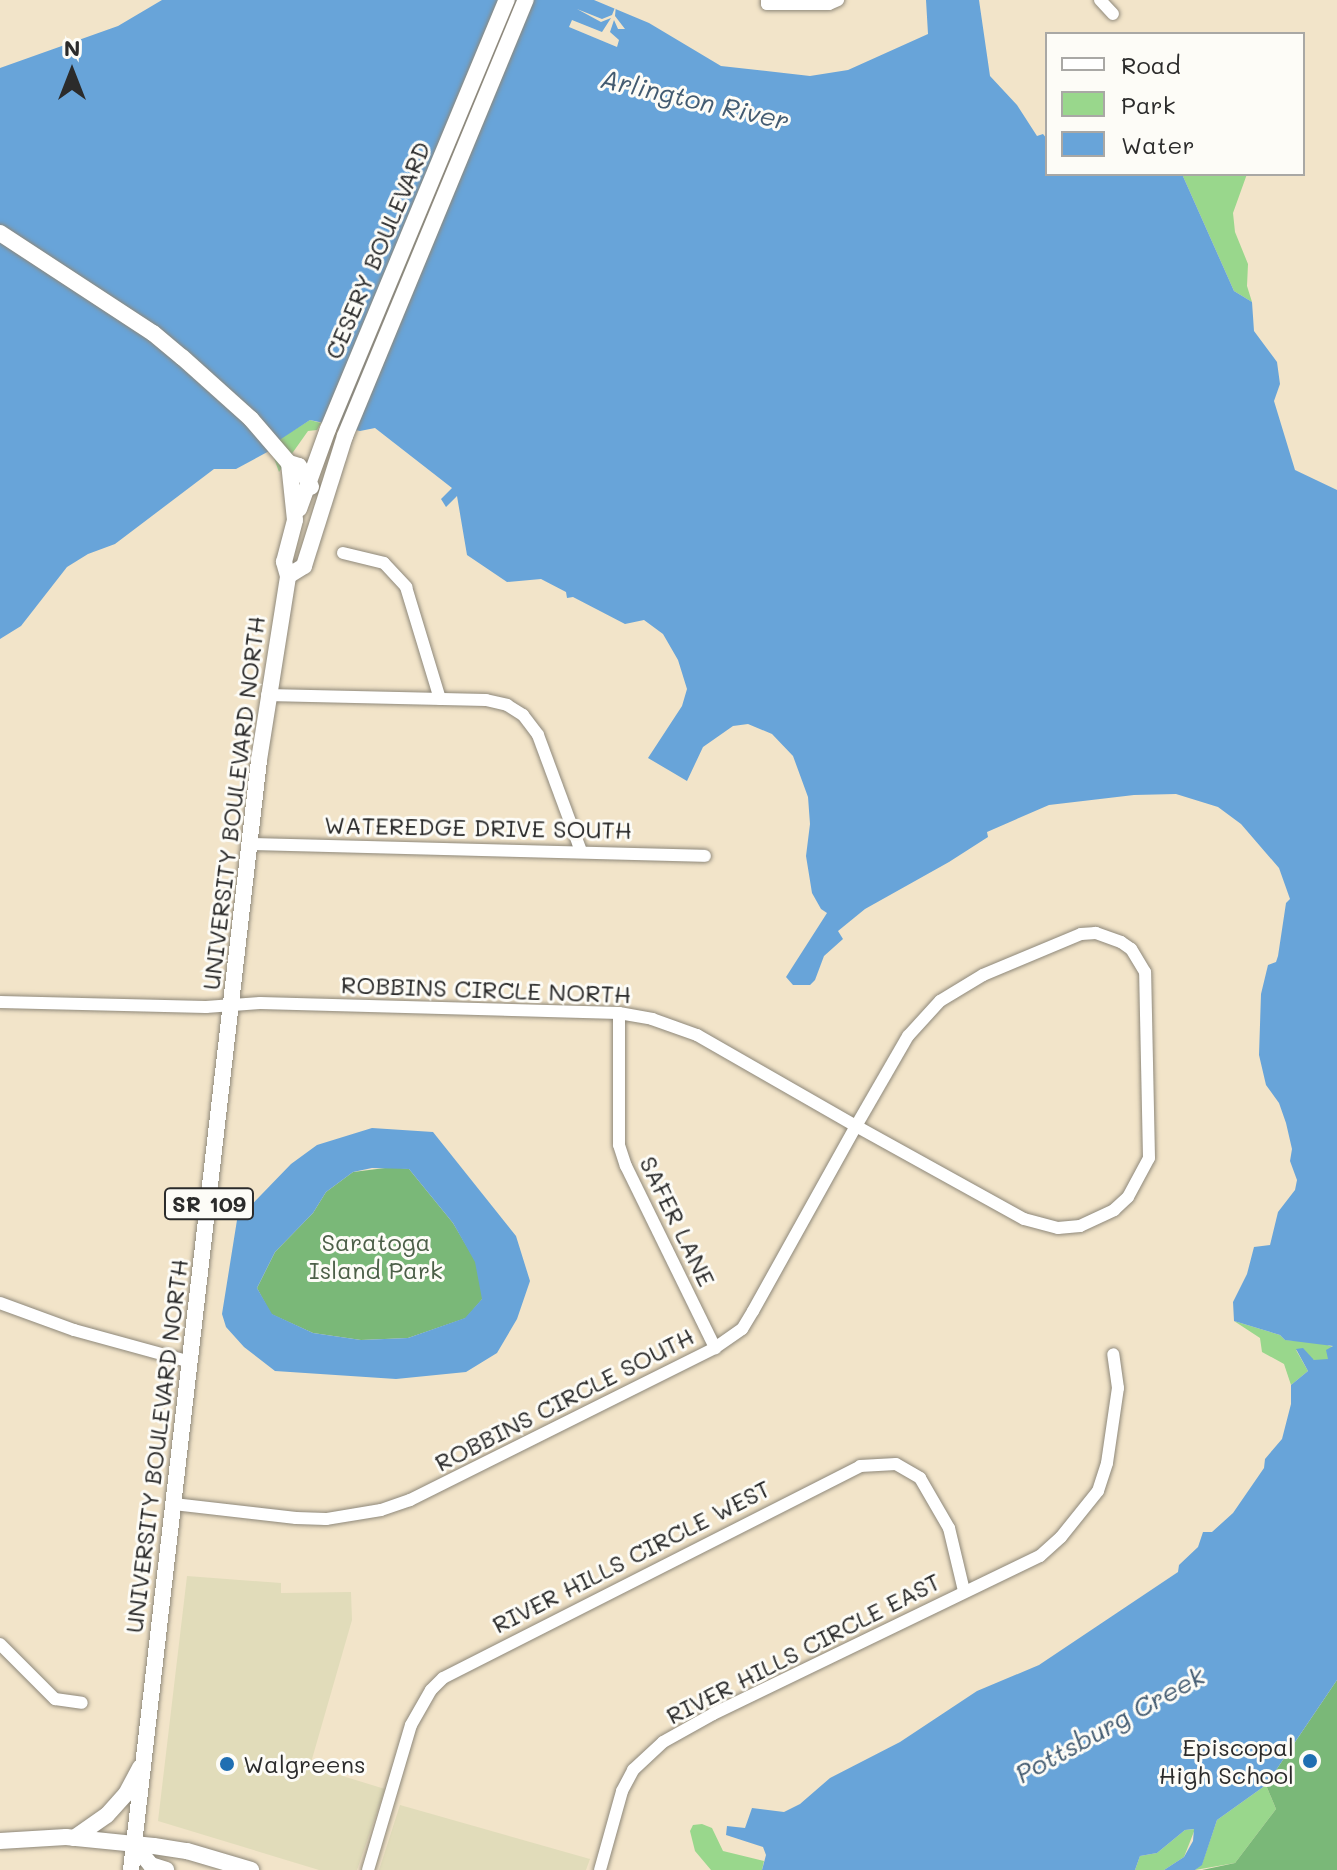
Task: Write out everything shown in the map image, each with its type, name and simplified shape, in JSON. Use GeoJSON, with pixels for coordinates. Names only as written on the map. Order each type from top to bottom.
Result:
{"type":"FeatureCollection","features":[{"type":"Feature","properties":{"kind":"main road","name":"CESERY BOULEVARD"},"geometry":{"type":"LineString","coordinates":[[295,520],[328,429],[507,0]]}},
{"type":"Feature","properties":{"kind":"main road","name":"CESERY BOULEVARD"},"geometry":{"type":"LineString","coordinates":[[317,519],[345,436],[526,0]]}},
{"type":"Feature","properties":{"kind":"main road"},"geometry":{"type":"LineString","coordinates":[[0,233],[153,333],[217,386],[289,463],[299,466],[309,479]]}},
{"type":"Feature","properties":{"kind":"main road","name":"UNIVERSITY BOULEVARD NORTH"},"geometry":{"type":"LineString","coordinates":[[135,1846],[249,844],[267,695],[288,576],[284,562],[295,520],[289,463]]}},
{"type":"Feature","properties":{"kind":"main road","name":"UNIVERSITY BOULEVARD NORTH"},"geometry":{"type":"LineString","coordinates":[[288,576],[304,566],[317,519],[309,479]]}},
{"type":"Feature","properties":{"kind":"main road"},"geometry":{"type":"LineString","coordinates":[[74,1838],[107,1815],[126,1794],[144,1760]]}},
{"type":"Feature","properties":{"kind":"main road"},"geometry":{"type":"LineString","coordinates":[[0,1841],[36,1836],[74,1838],[187,1851],[251,1870]]}},
{"type":"Feature","properties":{"kind":"main road"},"geometry":{"type":"LineString","coordinates":[[135,1846],[151,1865],[166,1870]]}},
{"type":"Feature","properties":{"kind":"main road","name":"SR 109"},"geometry":{"type":"LineString","coordinates":[[131,1870],[135,1846]]}},
{"type":"Feature","properties":{"kind":"street"},"geometry":{"type":"LineString","coordinates":[[767,0],[767,4],[813,4],[838,0]]}},
{"type":"Feature","properties":{"kind":"street"},"geometry":{"type":"LineString","coordinates":[[1100,0],[1113,14]]}},
{"type":"Feature","properties":{"kind":"street"},"geometry":{"type":"LineString","coordinates":[[343,553],[384,563],[406,587],[440,699]]}},
{"type":"Feature","properties":{"kind":"street"},"geometry":{"type":"LineString","coordinates":[[267,695],[498,702],[523,715],[538,735],[581,851]]}},
{"type":"Feature","properties":{"kind":"street","name":"WATEREDGE DRIVE SOUTH"},"geometry":{"type":"LineString","coordinates":[[249,844],[705,856]]}},
{"type":"Feature","properties":{"kind":"street","name":"ROBBINS CIRCLE SOUTH"},"geometry":{"type":"LineString","coordinates":[[174,1504],[296,1518],[340,1518],[381,1510],[410,1500],[715,1348],[742,1329],[908,1036],[940,1001],[983,975],[1067,938],[1096,933],[1131,949],[1145,972],[1150,1140],[1142,1176],[1128,1197],[1099,1219]]}},
{"type":"Feature","properties":{"kind":"street","name":"ROBBINS CIRCLE NORTH"},"geometry":{"type":"LineString","coordinates":[[0,1002],[619,1013],[652,1019],[697,1035],[1024,1219],[1058,1228],[1080,1226],[1099,1219]]}},
{"type":"Feature","properties":{"kind":"street","name":"SAFER LANE"},"geometry":{"type":"LineString","coordinates":[[619,1013],[619,1145],[626,1166],[715,1348]]}},
{"type":"Feature","properties":{"kind":"street"},"geometry":{"type":"LineString","coordinates":[[0,1303],[74,1330],[191,1362]]}},
{"type":"Feature","properties":{"kind":"street","name":"RIVER HILLS CIRCLE EAST"},"geometry":{"type":"LineString","coordinates":[[600,1870],[622,1791],[633,1770],[663,1742],[713,1714],[1040,1556],[1061,1537],[1098,1491],[1107,1463],[1117,1403],[1113,1354]]}},
{"type":"Feature","properties":{"kind":"street","name":"RIVER HILLS CIRCLE WEST"},"geometry":{"type":"LineString","coordinates":[[368,1870],[411,1725],[431,1690],[443,1678],[860,1466],[896,1464],[920,1478],[949,1528],[964,1591]]}},
{"type":"Feature","properties":{"kind":"street"},"geometry":{"type":"LineString","coordinates":[[0,1644],[55,1699],[82,1703]]}},
{"type":"Feature","properties":{"kind":"shaded area"},"geometry":{"type":"Polygon","coordinates":[[[187,1576],[281,1583],[281,1593],[351,1592],[352,1620],[310,1766],[385,1789],[357,1870],[319,1870],[158,1821],[187,1576]]]}},
{"type":"Feature","properties":{"kind":"shaded area"},"geometry":{"type":"Polygon","coordinates":[[[400,1805],[590,1859],[586,1870],[379,1870],[400,1805]]]}},
{"type":"Feature","properties":{"kind":"green space"},"geometry":{"type":"Polygon","coordinates":[[[1183,176],[1246,176],[1233,213],[1235,232],[1248,264],[1247,286],[1252,302],[1234,291],[1183,176]]]}},
{"type":"Feature","properties":{"kind":"green space"},"geometry":{"type":"Polygon","coordinates":[[[310,420],[321,423],[317,430],[308,431],[279,472],[271,450],[281,438],[310,420]]]}},
{"type":"Feature","properties":{"kind":"green space","name":"Saratoga Island Park"},"geometry":{"type":"Polygon","coordinates":[[[393,1167],[409,1169],[453,1223],[476,1262],[483,1298],[466,1318],[408,1338],[361,1340],[313,1333],[271,1314],[257,1288],[275,1252],[313,1213],[326,1192],[353,1172],[393,1167]]]}},
{"type":"Feature","properties":{"kind":"green space"},"geometry":{"type":"Polygon","coordinates":[[[1234,1321],[1280,1335],[1285,1340],[1319,1342],[1333,1347],[1327,1361],[1314,1360],[1296,1350],[1308,1371],[1291,1385],[1284,1364],[1262,1352],[1260,1338],[1234,1321]]]}},
{"type":"Feature","properties":{"kind":"green space","name":"Episcopal High School"},"geometry":{"type":"Polygon","coordinates":[[[1337,1680],[1337,1870],[1202,1870],[1235,1863],[1276,1809],[1266,1785],[1337,1680]]]}},
{"type":"Feature","properties":{"kind":"green space"},"geometry":{"type":"Polygon","coordinates":[[[1266,1785],[1276,1809],[1235,1863],[1195,1870],[1202,1864],[1217,1820],[1266,1785]]]}},
{"type":"Feature","properties":{"kind":"green space"},"geometry":{"type":"Polygon","coordinates":[[[693,1825],[712,1828],[723,1851],[764,1861],[762,1870],[711,1870],[695,1851],[690,1831],[693,1825]]]}},
{"type":"Feature","properties":{"kind":"green space"},"geometry":{"type":"Polygon","coordinates":[[[1195,1829],[1184,1857],[1164,1870],[1135,1870],[1140,1856],[1157,1853],[1185,1830],[1195,1829]]]}},
{"type":"Feature","properties":{"kind":"water"},"geometry":{"type":"Polygon","coordinates":[[[162,0],[594,0],[649,23],[721,66],[810,76],[848,70],[928,34],[926,0],[979,0],[990,76],[1017,105],[1037,136],[1045,136],[1045,176],[1183,176],[1234,291],[1252,302],[1254,331],[1277,362],[1280,384],[1274,401],[1295,470],[1337,490],[1337,1680],[1266,1785],[1217,1820],[1202,1865],[1195,1870],[1164,1870],[1184,1857],[1193,1841],[1194,1829],[1185,1830],[1157,1853],[1140,1856],[1135,1870],[762,1870],[766,1855],[763,1847],[726,1835],[727,1826],[745,1828],[752,1808],[784,1812],[800,1804],[830,1778],[900,1742],[977,1691],[1039,1665],[1178,1572],[1179,1565],[1198,1547],[1203,1532],[1212,1532],[1233,1513],[1264,1468],[1265,1459],[1282,1439],[1291,1404],[1291,1385],[1308,1371],[1296,1349],[1303,1348],[1314,1360],[1328,1359],[1326,1350],[1333,1346],[1285,1340],[1280,1335],[1234,1321],[1233,1302],[1247,1274],[1254,1247],[1270,1245],[1278,1212],[1295,1190],[1297,1180],[1290,1161],[1292,1149],[1286,1123],[1279,1103],[1266,1085],[1259,1055],[1261,994],[1268,965],[1276,962],[1278,956],[1286,903],[1290,899],[1279,868],[1241,824],[1218,807],[1176,794],[1134,795],[1049,805],[987,832],[988,837],[949,862],[865,909],[838,931],[843,939],[824,956],[815,980],[810,985],[793,985],[786,977],[827,913],[812,893],[806,856],[810,824],[808,797],[793,756],[772,734],[748,724],[733,726],[703,747],[687,781],[648,758],[682,706],[687,689],[678,660],[663,634],[644,620],[625,624],[573,597],[567,598],[566,592],[541,579],[507,582],[467,555],[457,496],[446,507],[441,499],[452,488],[375,428],[360,431],[310,420],[281,439],[271,450],[236,469],[214,469],[115,544],[88,554],[67,567],[21,626],[0,639],[0,68],[118,26],[162,0]]]}},
{"type":"Feature","properties":{"kind":"water"},"geometry":{"type":"Polygon","coordinates":[[[372,1128],[433,1132],[516,1236],[530,1281],[517,1319],[497,1353],[466,1372],[396,1379],[275,1371],[244,1347],[226,1327],[222,1314],[237,1220],[291,1164],[317,1145],[372,1128]],[[372,1168],[353,1172],[326,1192],[313,1213],[275,1252],[257,1288],[272,1314],[313,1333],[361,1340],[408,1338],[465,1318],[482,1299],[475,1262],[453,1223],[409,1169],[372,1168]]]}},
{"type":"Feature","properties":{"kind":"pier"},"geometry":{"type":"Polygon","coordinates":[[[616,5],[615,16],[625,29],[618,29],[614,20],[610,32],[619,40],[617,47],[569,27],[572,20],[602,32],[611,18],[601,22],[577,9],[602,19],[612,15],[616,5]]]}},
{"type":"Feature","properties":{"kind":"place","name":"Episcopal High School"},"geometry":{"type":"Point","coordinates":[1310,1761]}},
{"type":"Feature","properties":{"kind":"place","name":"Walgreens"},"geometry":{"type":"Point","coordinates":[227,1764]}},
{"type":"Feature","properties":{"kind":"water label","name":"Arlington River"},"geometry":{"type":"Point","coordinates":[695,100]}},
{"type":"Feature","properties":{"kind":"water label","name":"Pottsburg Creek"},"geometry":{"type":"Point","coordinates":[1110,1725]}}]}
